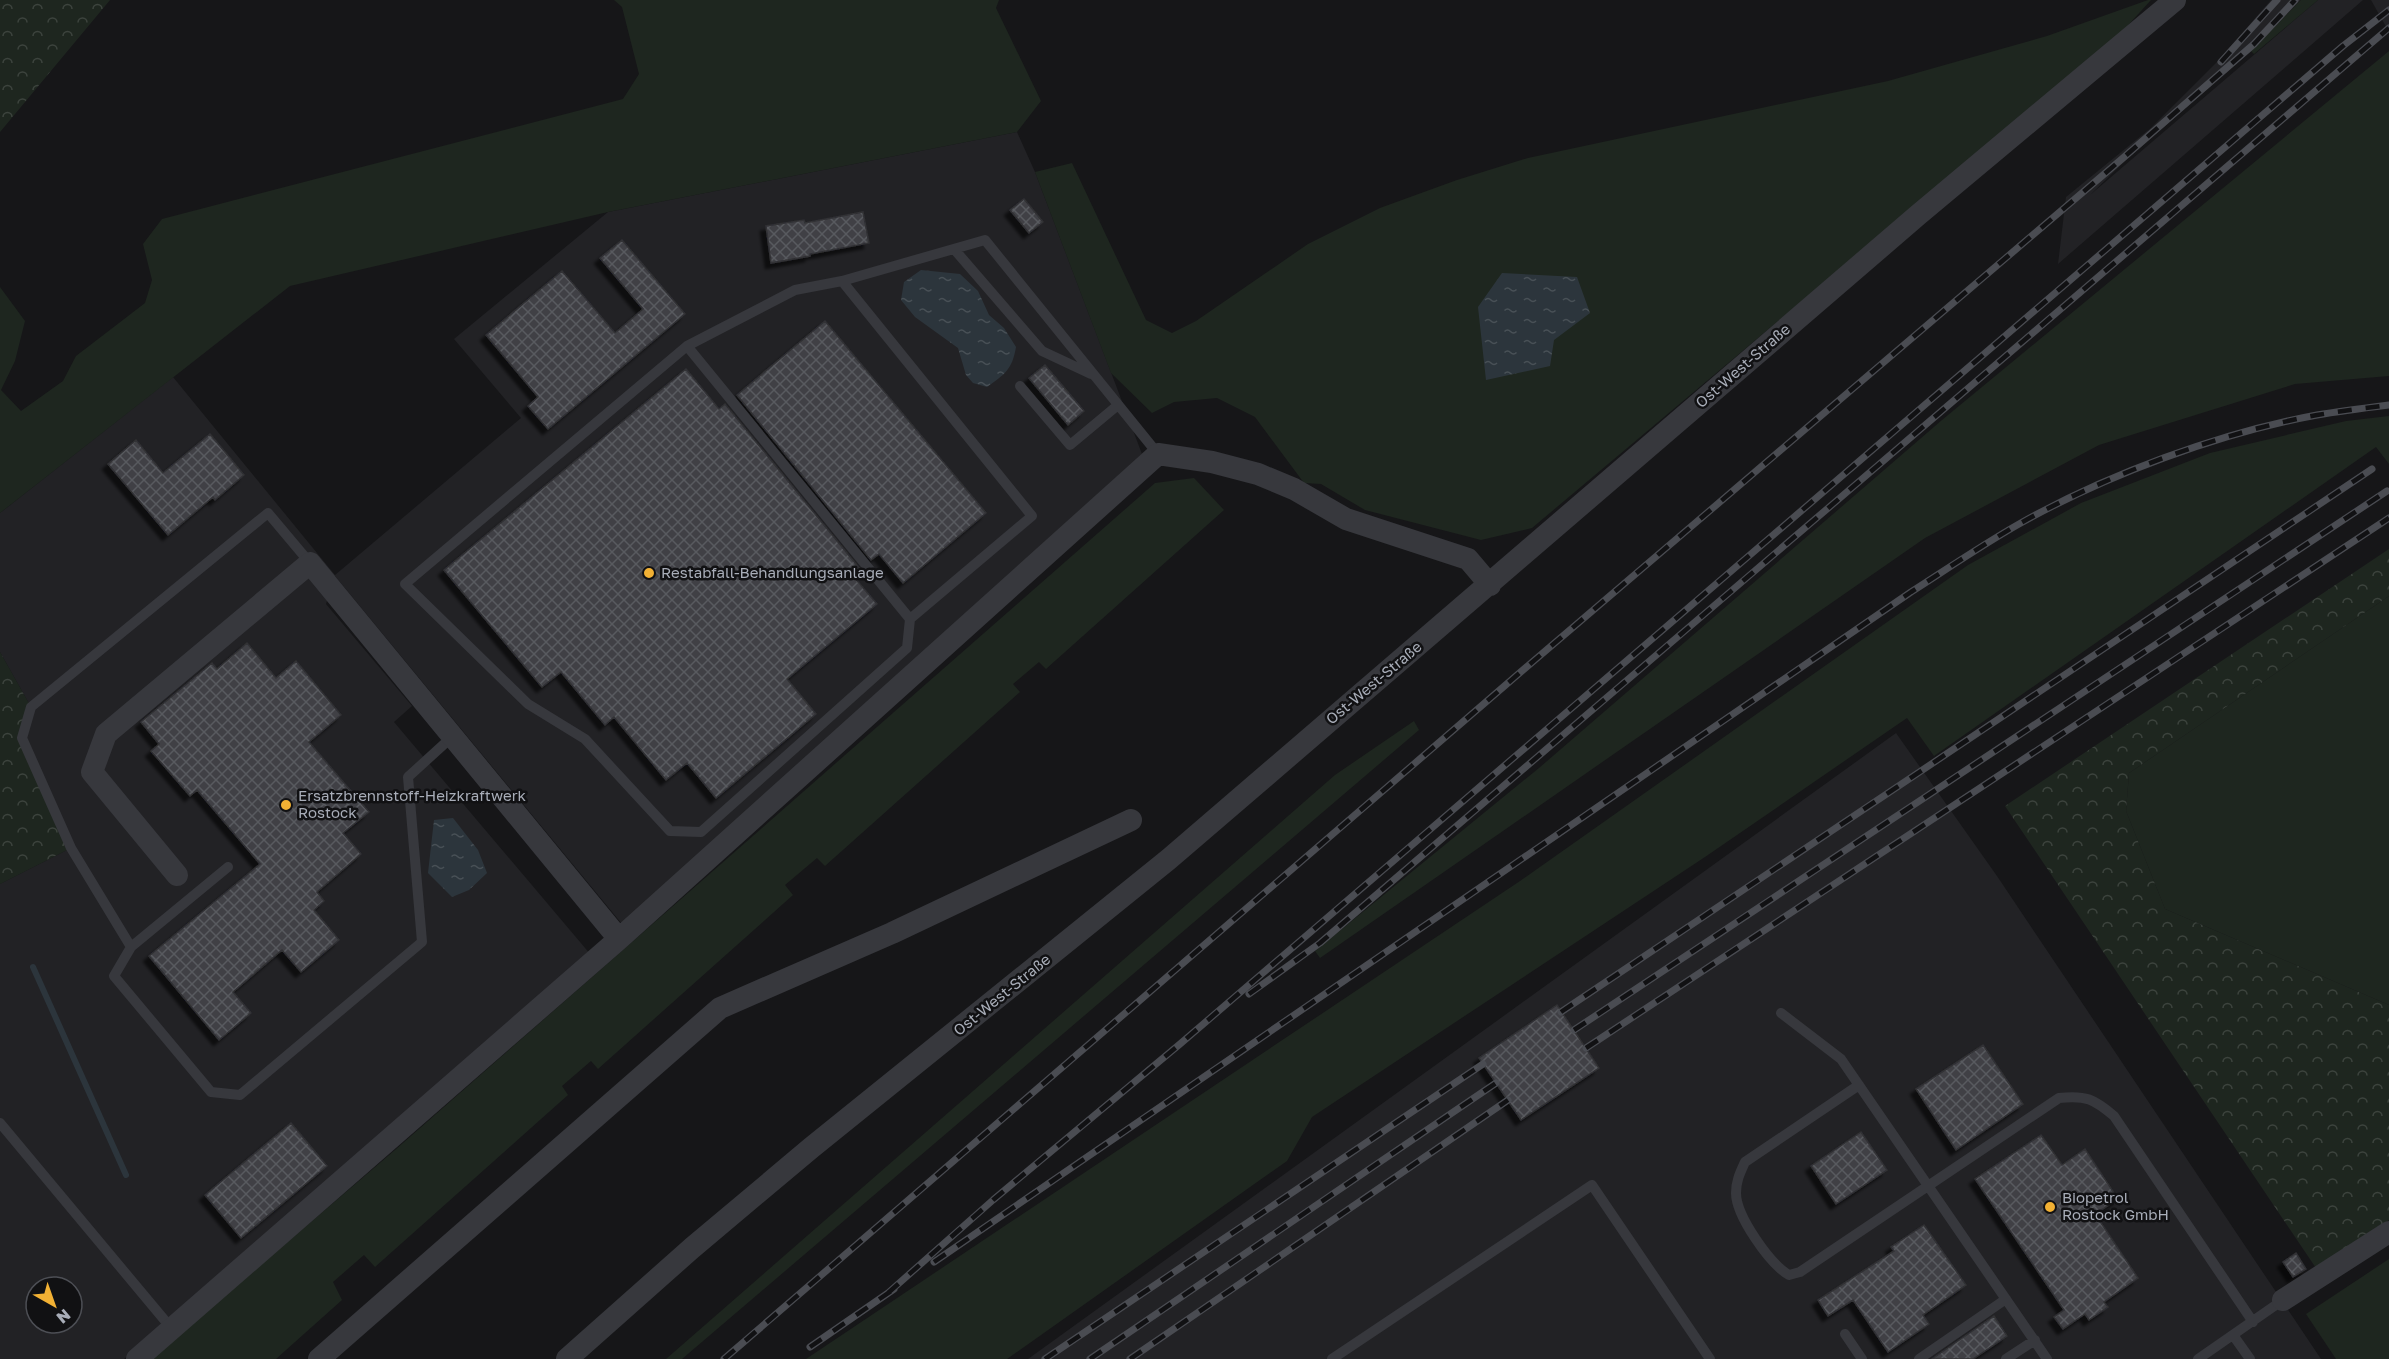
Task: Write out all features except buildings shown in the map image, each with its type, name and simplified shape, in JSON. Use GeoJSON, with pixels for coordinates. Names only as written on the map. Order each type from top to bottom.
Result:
{"type":"FeatureCollection","features":[{"type":"Feature","properties":{"kind":"street","name":"Ost-West-Straße"},"geometry":{"type":"LineString","coordinates":[[567,1359],[692,1248],[777,1177],[1160,866],[1490,585],[1918,215],[2175,0]]}},
{"type":"Feature","properties":{"kind":"street"},"geometry":{"type":"LineString","coordinates":[[137,1359],[619,939],[1158,454],[1212,462],[1258,474],[1294,489],[1346,519],[1468,559],[1490,585]]}},
{"type":"Feature","properties":{"kind":"street"},"geometry":{"type":"LineString","coordinates":[[177,875],[92,772],[106,734],[310,563],[619,939]]}},
{"type":"Feature","properties":{"kind":"street"},"geometry":{"type":"LineString","coordinates":[[319,1359],[720,1008],[892,933],[1131,820]]}},
{"type":"Feature","properties":{"kind":"street"},"geometry":{"type":"LineString","coordinates":[[2283,1300],[2389,1232]]}},
{"type":"Feature","properties":{"kind":"lane"},"geometry":{"type":"LineString","coordinates":[[842,280],[1032,516],[910,619],[907,648],[701,832],[670,831],[585,739],[528,704],[405,584],[687,346],[795,290],[842,280],[986,240],[1158,454]]}},
{"type":"Feature","properties":{"kind":"lane"},"geometry":{"type":"LineString","coordinates":[[954,249],[1042,351],[1094,375]]}},
{"type":"Feature","properties":{"kind":"lane"},"geometry":{"type":"LineString","coordinates":[[687,346],[910,619]]}},
{"type":"Feature","properties":{"kind":"lane"},"geometry":{"type":"LineString","coordinates":[[1020,386],[1070,445],[1118,405]]}},
{"type":"Feature","properties":{"kind":"lane"},"geometry":{"type":"LineString","coordinates":[[131,946],[71,848],[22,738],[31,707],[268,513],[310,563]]}},
{"type":"Feature","properties":{"kind":"lane"},"geometry":{"type":"LineString","coordinates":[[228,867],[131,946],[114,976],[211,1092],[240,1095],[422,942],[408,777],[453,736]]}},
{"type":"Feature","properties":{"kind":"lane"},"geometry":{"type":"LineString","coordinates":[[1781,1013],[1841,1059],[2047,1359]]}},
{"type":"Feature","properties":{"kind":"lane"},"geometry":{"type":"LineString","coordinates":[[1859,1085],[1745,1162],[1737,1179],[1736,1196],[1742,1216],[1778,1269],[1789,1275],[1800,1272],[2059,1098],[2078,1096],[2096,1101],[2114,1116],[2253,1322]]}},
{"type":"Feature","properties":{"kind":"lane"},"geometry":{"type":"LineString","coordinates":[[0,1123],[172,1329]]}},
{"type":"Feature","properties":{"kind":"lane"},"geometry":{"type":"LineString","coordinates":[[1332,1359],[1592,1185],[1710,1359]]}},
{"type":"Feature","properties":{"kind":"lane"},"geometry":{"type":"LineString","coordinates":[[1919,1359],[2006,1299]]}},
{"type":"Feature","properties":{"kind":"lane"},"geometry":{"type":"LineString","coordinates":[[2198,1359],[2283,1300]]}},
{"type":"Feature","properties":{"kind":"lane"},"geometry":{"type":"LineString","coordinates":[[1845,1334],[1862,1359]]}},
{"type":"Feature","properties":{"kind":"lane"},"geometry":{"type":"LineString","coordinates":[[2234,1335],[2250,1359]]}},
{"type":"Feature","properties":{"kind":"lane"},"geometry":{"type":"LineString","coordinates":[[2006,1359],[2035,1340]]}},
{"type":"Feature","properties":{"kind":"shaded area"},"geometry":{"type":"Polygon","coordinates":[[[2271,0],[2301,0],[2251,51],[2125,161],[2090,195],[2318,0],[2363,0],[2058,264],[2066,197],[2152,127],[2216,63],[2271,0]]]}},
{"type":"Feature","properties":{"kind":"shaded area"},"geometry":{"type":"Polygon","coordinates":[[[2371,0],[2389,0],[2389,32],[2371,0]]]}},
{"type":"Feature","properties":{"kind":"shaded area"},"geometry":{"type":"Polygon","coordinates":[[[1017,132],[1035,172],[1142,454],[622,924],[335,576],[326,604],[412,706],[394,722],[591,955],[124,1359],[0,1359],[0,884],[71,848],[22,738],[31,707],[0,652],[0,513],[173,377],[335,575],[521,418],[454,339],[608,212],[1017,132]]]}},
{"type":"Feature","properties":{"kind":"shaded area"},"geometry":{"type":"Polygon","coordinates":[[[1896,733],[1997,876],[2321,1359],[1028,1359],[1896,733]]]}},
{"type":"Feature","properties":{"kind":"green space"},"geometry":{"type":"Polygon","coordinates":[[[0,0],[110,0],[0,132],[0,0]]]}},
{"type":"Feature","properties":{"kind":"green space"},"geometry":{"type":"Polygon","coordinates":[[[614,0],[999,0],[996,8],[1041,101],[1017,132],[608,212],[290,286],[0,513],[0,287],[25,321],[15,361],[1,390],[21,411],[63,381],[76,356],[145,303],[152,280],[143,244],[162,219],[623,99],[639,74],[622,7],[614,0]]]}},
{"type":"Feature","properties":{"kind":"green space"},"geometry":{"type":"Polygon","coordinates":[[[2151,0],[2121,33],[1532,528],[1481,540],[1365,510],[1321,484],[1304,483],[1255,417],[1217,398],[1174,402],[1152,413],[1111,373],[1035,172],[1072,163],[1146,320],[1172,333],[1196,321],[1308,244],[1380,208],[1457,180],[1528,158],[1888,81],[2047,36],[2151,0]]]}},
{"type":"Feature","properties":{"kind":"green space"},"geometry":{"type":"Polygon","coordinates":[[[2301,0],[2318,0],[2254,54],[2251,51],[2301,0]]]}},
{"type":"Feature","properties":{"kind":"green space"},"geometry":{"type":"Polygon","coordinates":[[[2389,51],[2389,376],[2295,384],[2099,445],[1925,538],[1320,958],[1315,951],[1539,768],[1942,420],[2389,51]]]}},
{"type":"Feature","properties":{"kind":"green space"},"geometry":{"type":"Polygon","coordinates":[[[2389,416],[2389,464],[2376,447],[1934,756],[1907,718],[1705,857],[1312,1117],[1287,1161],[1007,1359],[806,1359],[1520,881],[1968,565],[2081,503],[2210,453],[2346,421],[2389,416]]]}},
{"type":"Feature","properties":{"kind":"green space"},"geometry":{"type":"Polygon","coordinates":[[[1194,478],[1224,510],[1046,669],[1039,662],[1013,684],[1020,692],[825,866],[817,858],[785,885],[793,895],[598,1069],[591,1061],[562,1086],[568,1095],[375,1267],[364,1255],[333,1282],[342,1300],[276,1359],[151,1359],[395,1150],[1155,483],[1194,478]]]}},
{"type":"Feature","properties":{"kind":"green space"},"geometry":{"type":"Polygon","coordinates":[[[2389,549],[2389,596],[2129,773],[2126,811],[2165,909],[2389,1005],[2389,1220],[2318,1271],[2005,806],[2389,549]]]}},
{"type":"Feature","properties":{"kind":"green space"},"geometry":{"type":"Polygon","coordinates":[[[2389,596],[2389,1005],[2165,909],[2126,811],[2129,773],[2389,596]]]}},
{"type":"Feature","properties":{"kind":"green space"},"geometry":{"type":"Polygon","coordinates":[[[0,652],[31,707],[22,738],[71,848],[0,884],[0,652]]]}},
{"type":"Feature","properties":{"kind":"green space"},"geometry":{"type":"Polygon","coordinates":[[[1414,721],[1419,730],[682,1359],[666,1359],[1335,775],[1414,721]]]}},
{"type":"Feature","properties":{"kind":"green space"},"geometry":{"type":"Polygon","coordinates":[[[2389,1259],[2389,1359],[2336,1359],[2306,1314],[2389,1259]]]}},
{"type":"Feature","properties":{"kind":"water"},"geometry":{"type":"Polygon","coordinates":[[[921,270],[960,274],[978,291],[989,315],[1004,328],[1016,347],[1007,371],[987,387],[973,383],[966,375],[958,348],[915,317],[901,300],[904,282],[921,270]]]}},
{"type":"Feature","properties":{"kind":"water"},"geometry":{"type":"Polygon","coordinates":[[[1502,273],[1577,277],[1590,313],[1554,340],[1550,366],[1486,380],[1478,307],[1502,273]]]}},
{"type":"Feature","properties":{"kind":"water"},"geometry":{"type":"Polygon","coordinates":[[[453,818],[478,850],[487,873],[469,890],[452,897],[428,873],[434,820],[453,818]]]}},
{"type":"Feature","properties":{"kind":"waterway"},"geometry":{"type":"LineString","coordinates":[[33,967],[126,1175]]}},
{"type":"Feature","properties":{"kind":"railway"},"geometry":{"type":"LineString","coordinates":[[2221,62],[2277,0]]}},
{"type":"Feature","properties":{"kind":"railway"},"geometry":{"type":"LineString","coordinates":[[724,1359],[1523,670],[2123,158],[2254,44],[2295,0]]}},
{"type":"Feature","properties":{"kind":"railway"},"geometry":{"type":"LineString","coordinates":[[888,1293],[993,1200],[1180,1044],[2343,46],[2389,10]]}},
{"type":"Feature","properties":{"kind":"railway"},"geometry":{"type":"LineString","coordinates":[[1249,994],[1320,943],[2389,28]]}},
{"type":"Feature","properties":{"kind":"railway"},"geometry":{"type":"LineString","coordinates":[[934,1262],[1911,592],[2005,532],[2088,489],[2203,444],[2317,415],[2389,405]]}},
{"type":"Feature","properties":{"kind":"railway"},"geometry":{"type":"LineString","coordinates":[[1561,1012],[2372,469]]}},
{"type":"Feature","properties":{"kind":"railway"},"geometry":{"type":"LineString","coordinates":[[1574,1030],[2387,491]]}},
{"type":"Feature","properties":{"kind":"railway"},"geometry":{"type":"LineString","coordinates":[[1586,1048],[2389,518]]}},
{"type":"Feature","properties":{"kind":"railway"},"geometry":{"type":"LineString","coordinates":[[1045,1359],[1483,1064]]}},
{"type":"Feature","properties":{"kind":"railway"},"geometry":{"type":"LineString","coordinates":[[1090,1359],[1496,1083]]}},
{"type":"Feature","properties":{"kind":"railway"},"geometry":{"type":"LineString","coordinates":[[1130,1359],[1508,1100]]}},
{"type":"Feature","properties":{"kind":"railway"},"geometry":{"type":"LineString","coordinates":[[810,1347],[894,1289]]}},
{"type":"Feature","properties":{"kind":"place","name":"Restabfall-Behandlungsanlage"},"geometry":{"type":"Point","coordinates":[649,573]}},
{"type":"Feature","properties":{"kind":"place","name":"Ersatzbrennstoff-Heizkraftwerk Rostock"},"geometry":{"type":"Point","coordinates":[286,805]}},
{"type":"Feature","properties":{"kind":"place","name":"Biopetrol Rostock GmbH"},"geometry":{"type":"Point","coordinates":[2050,1207]}}]}
